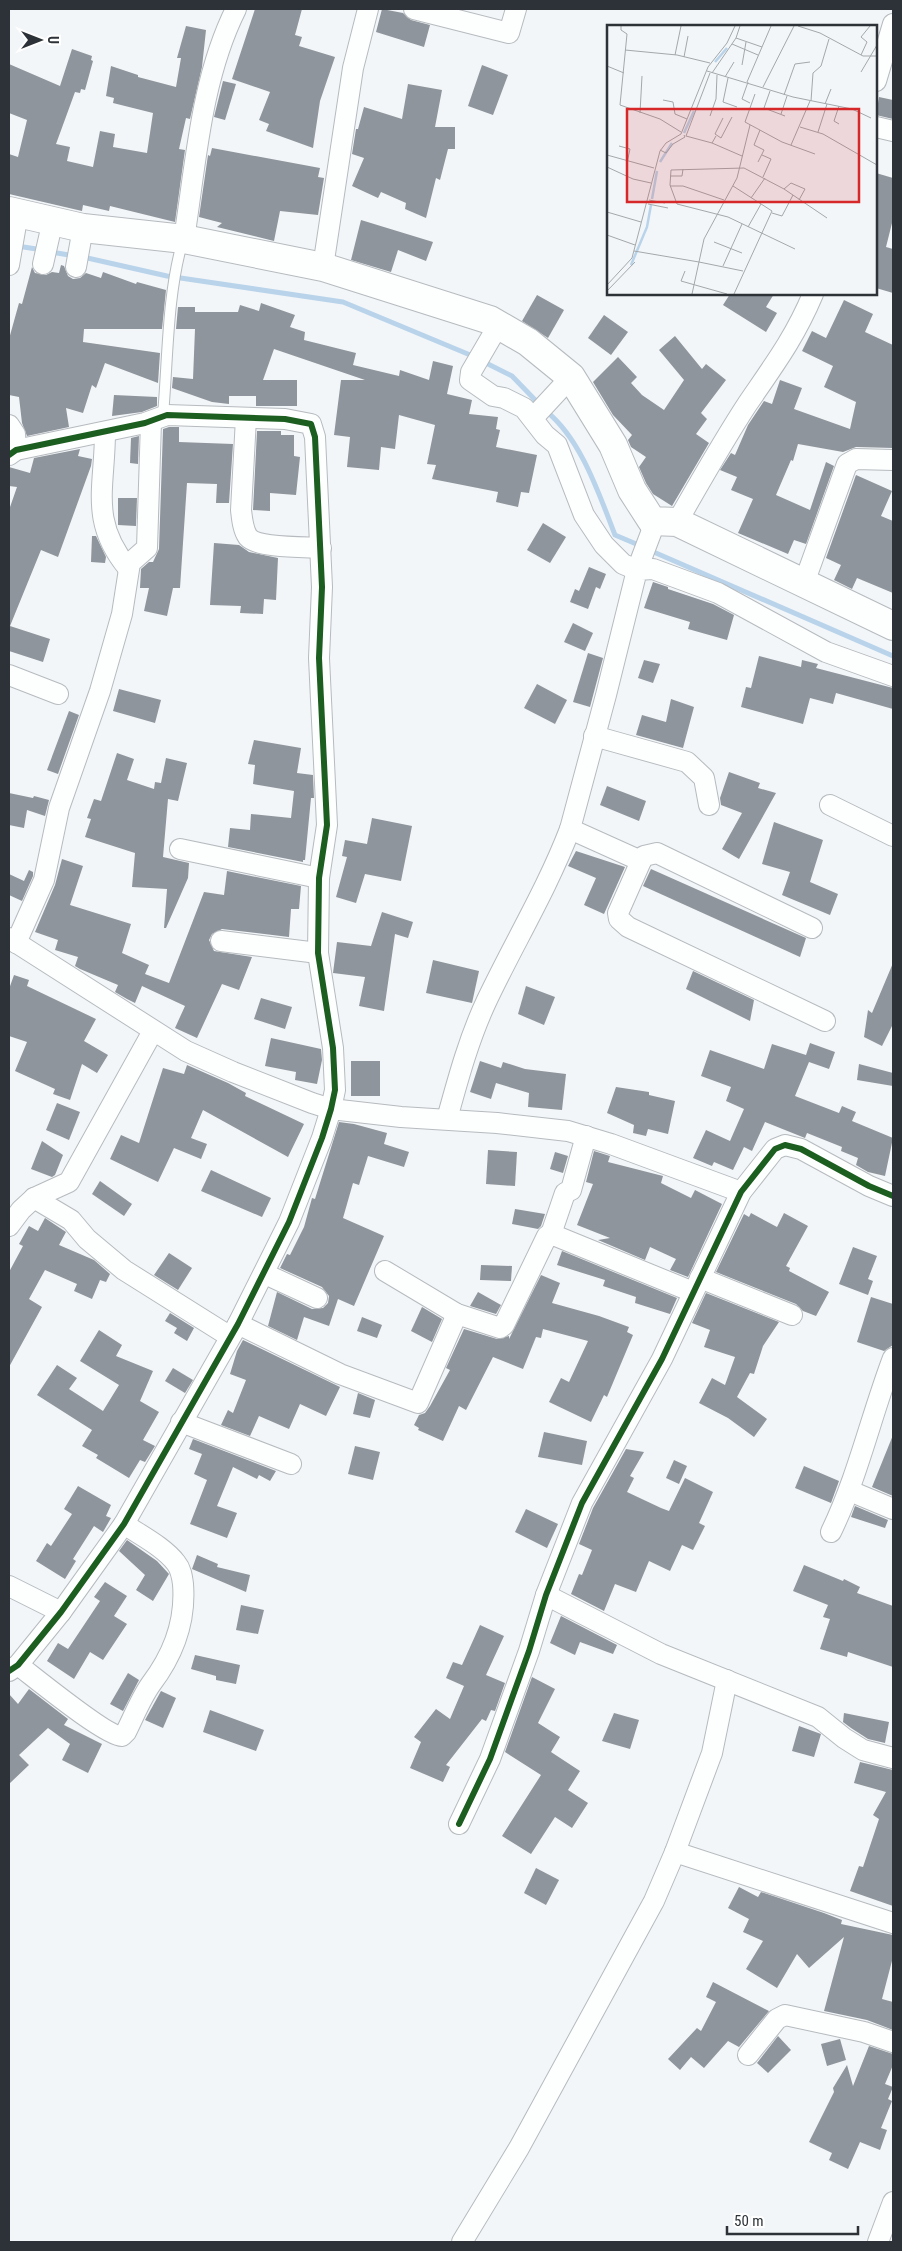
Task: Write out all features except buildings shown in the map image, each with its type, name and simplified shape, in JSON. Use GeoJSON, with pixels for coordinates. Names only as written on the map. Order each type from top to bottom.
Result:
{"type":"FeatureCollection","features":[{"type":"Feature","properties":{"kind":"main road"},"geometry":{"type":"LineString","coordinates":[[14,219],[48,243],[79,251],[181,248],[323,267],[496,330],[542,352],[567,381],[612,445],[632,490],[660,526],[804,583],[893,626]]}},
{"type":"Feature","properties":{"kind":"street"},"geometry":{"type":"LineString","coordinates":[[181,248],[209,86],[216,58],[236,9]]}},
{"type":"Feature","properties":{"kind":"street"},"geometry":{"type":"LineString","coordinates":[[323,267],[353,68],[368,9]]}},
{"type":"Feature","properties":{"kind":"street"},"geometry":{"type":"LineString","coordinates":[[414,9],[509,33],[516,9]]}},
{"type":"Feature","properties":{"kind":"street"},"geometry":{"type":"LineString","coordinates":[[877,78],[892,30]]}},
{"type":"Feature","properties":{"kind":"street"},"geometry":{"type":"LineString","coordinates":[[877,128],[893,131]]}},
{"type":"Feature","properties":{"kind":"street"},"geometry":{"type":"LineString","coordinates":[[9,262],[14,219]]}},
{"type":"Feature","properties":{"kind":"street"},"geometry":{"type":"LineString","coordinates":[[447,1119],[460,1072],[486,1001],[543,892],[570,829],[606,696],[637,570],[660,526],[782,356],[800,326],[813,295]]}},
{"type":"Feature","properties":{"kind":"street"},"geometry":{"type":"LineString","coordinates":[[496,330],[470,372],[470,380],[493,396],[504,398],[536,416],[545,435],[558,445],[584,515],[604,545],[623,564],[637,570],[653,569],[718,593],[826,652],[853,664],[893,676]]}},
{"type":"Feature","properties":{"kind":"street"},"geometry":{"type":"LineString","coordinates":[[536,416],[567,381]]}},
{"type":"Feature","properties":{"kind":"street"},"geometry":{"type":"LineString","coordinates":[[157,418],[147,548],[141,555],[132,559],[128,568],[122,614],[100,690],[59,808],[44,880],[13,941],[186,1051],[233,1072],[331,1109],[401,1117],[447,1119],[558,1130],[586,1136],[741,1192]]}},
{"type":"Feature","properties":{"kind":"street"},"geometry":{"type":"LineString","coordinates":[[9,425],[15,434],[12,452],[105,432],[157,418],[285,419],[311,424],[315,437],[322,588],[319,658],[327,825],[319,878],[318,953],[333,1048],[335,1090],[322,1138],[289,1222],[265,1274],[124,1524],[61,1612],[13,1668],[101,1728],[118,1736],[122,1736],[126,1732],[151,1684],[158,1676],[178,1635],[183,1608],[183,1589],[178,1564],[124,1524]]}},
{"type":"Feature","properties":{"kind":"street"},"geometry":{"type":"LineString","coordinates":[[246,418],[241,510],[243,525],[248,536],[256,543],[321,548]]}},
{"type":"Feature","properties":{"kind":"street"},"geometry":{"type":"LineString","coordinates":[[105,432],[101,488],[103,526],[118,556],[128,568]]}},
{"type":"Feature","properties":{"kind":"street"},"geometry":{"type":"LineString","coordinates":[[804,583],[847,464],[856,459],[893,460]]}},
{"type":"Feature","properties":{"kind":"street"},"geometry":{"type":"LineString","coordinates":[[9,675],[58,694]]}},
{"type":"Feature","properties":{"kind":"street"},"geometry":{"type":"LineString","coordinates":[[594,736],[687,762],[704,778],[709,806]]}},
{"type":"Feature","properties":{"kind":"street"},"geometry":{"type":"LineString","coordinates":[[830,806],[893,836]]}},
{"type":"Feature","properties":{"kind":"street"},"geometry":{"type":"LineString","coordinates":[[570,829],[641,861]]}},
{"type":"Feature","properties":{"kind":"street"},"geometry":{"type":"LineString","coordinates":[[180,849],[319,878]]}},
{"type":"Feature","properties":{"kind":"street"},"geometry":{"type":"LineString","coordinates":[[812,928],[657,853],[644,856],[618,913],[619,919],[628,926],[825,1021]]}},
{"type":"Feature","properties":{"kind":"street"},"geometry":{"type":"LineString","coordinates":[[221,941],[318,953]]}},
{"type":"Feature","properties":{"kind":"street"},"geometry":{"type":"LineString","coordinates":[[9,1226],[21,1210],[34,1198],[70,1182],[153,1031]]}},
{"type":"Feature","properties":{"kind":"street"},"geometry":{"type":"LineString","coordinates":[[385,1271],[457,1314],[500,1328],[504,1325],[547,1236],[551,1234],[565,1194],[570,1190],[586,1136]]}},
{"type":"Feature","properties":{"kind":"street"},"geometry":{"type":"LineString","coordinates":[[459,1824],[490,1759],[529,1651],[546,1595],[588,1490],[662,1359],[741,1192],[775,1149],[785,1145],[801,1150],[869,1186],[893,1196]]}},
{"type":"Feature","properties":{"kind":"street"},"geometry":{"type":"LineString","coordinates":[[34,1198],[71,1220],[87,1239],[124,1270],[233,1330],[340,1374],[418,1403],[457,1314]]}},
{"type":"Feature","properties":{"kind":"street"},"geometry":{"type":"LineString","coordinates":[[551,1234],[697,1285],[792,1315]]}},
{"type":"Feature","properties":{"kind":"street"},"geometry":{"type":"LineString","coordinates":[[265,1274],[317,1298]]}},
{"type":"Feature","properties":{"kind":"street"},"geometry":{"type":"LineString","coordinates":[[831,1532],[850,1491],[866,1435],[893,1358]]}},
{"type":"Feature","properties":{"kind":"street"},"geometry":{"type":"LineString","coordinates":[[181,1422],[291,1464]]}},
{"type":"Feature","properties":{"kind":"street"},"geometry":{"type":"LineString","coordinates":[[850,1491],[893,1508]]}},
{"type":"Feature","properties":{"kind":"street"},"geometry":{"type":"LineString","coordinates":[[9,1586],[61,1612]]}},
{"type":"Feature","properties":{"kind":"street"},"geometry":{"type":"LineString","coordinates":[[546,1595],[661,1654],[818,1717],[849,1742],[863,1750],[893,1758]]}},
{"type":"Feature","properties":{"kind":"street"},"geometry":{"type":"LineString","coordinates":[[462,2242],[519,2148],[654,1901],[676,1852],[712,1752],[727,1680]]}},
{"type":"Feature","properties":{"kind":"street"},"geometry":{"type":"LineString","coordinates":[[676,1852],[893,1923]]}},
{"type":"Feature","properties":{"kind":"street"},"geometry":{"type":"LineString","coordinates":[[748,2055],[777,2019],[785,2014],[864,2032],[893,2042]]}},
{"type":"Feature","properties":{"kind":"street"},"geometry":{"type":"LineString","coordinates":[[878,2242],[893,2202]]}},
{"type":"Feature","properties":{"kind":"lane"},"geometry":{"type":"LineString","coordinates":[[157,418],[181,248]]}},
{"type":"Feature","properties":{"kind":"waterway"},"geometry":{"type":"LineString","coordinates":[[17,246],[43,250]]}},
{"type":"Feature","properties":{"kind":"waterway"},"geometry":{"type":"LineString","coordinates":[[51,252],[75,256]]}},
{"type":"Feature","properties":{"kind":"waterway"},"geometry":{"type":"LineString","coordinates":[[83,257],[167,276],[343,302],[475,357]]}},
{"type":"Feature","properties":{"kind":"waterway"},"geometry":{"type":"LineString","coordinates":[[482,361],[512,376],[540,405]]}},
{"type":"Feature","properties":{"kind":"waterway"},"geometry":{"type":"LineString","coordinates":[[546,411],[569,436],[588,468],[615,535],[641,546]]}},
{"type":"Feature","properties":{"kind":"waterway"},"geometry":{"type":"LineString","coordinates":[[649,550],[893,656]]}},
{"type":"Feature","properties":{"kind":"cycle path"},"geometry":{"type":"LineString","coordinates":[[9,455],[16,450],[145,423],[167,415],[285,419],[311,424],[315,437],[322,587],[319,658],[327,825],[319,878],[318,953],[333,1048],[335,1090],[322,1138],[289,1222],[238,1324],[124,1524],[61,1612],[18,1665],[9,1671]]}},
{"type":"Feature","properties":{"kind":"cycle path"},"geometry":{"type":"LineString","coordinates":[[459,1824],[490,1759],[529,1651],[546,1595],[582,1503],[662,1359],[741,1192],[775,1149],[785,1145],[801,1149],[869,1186],[893,1196]]}}]}
